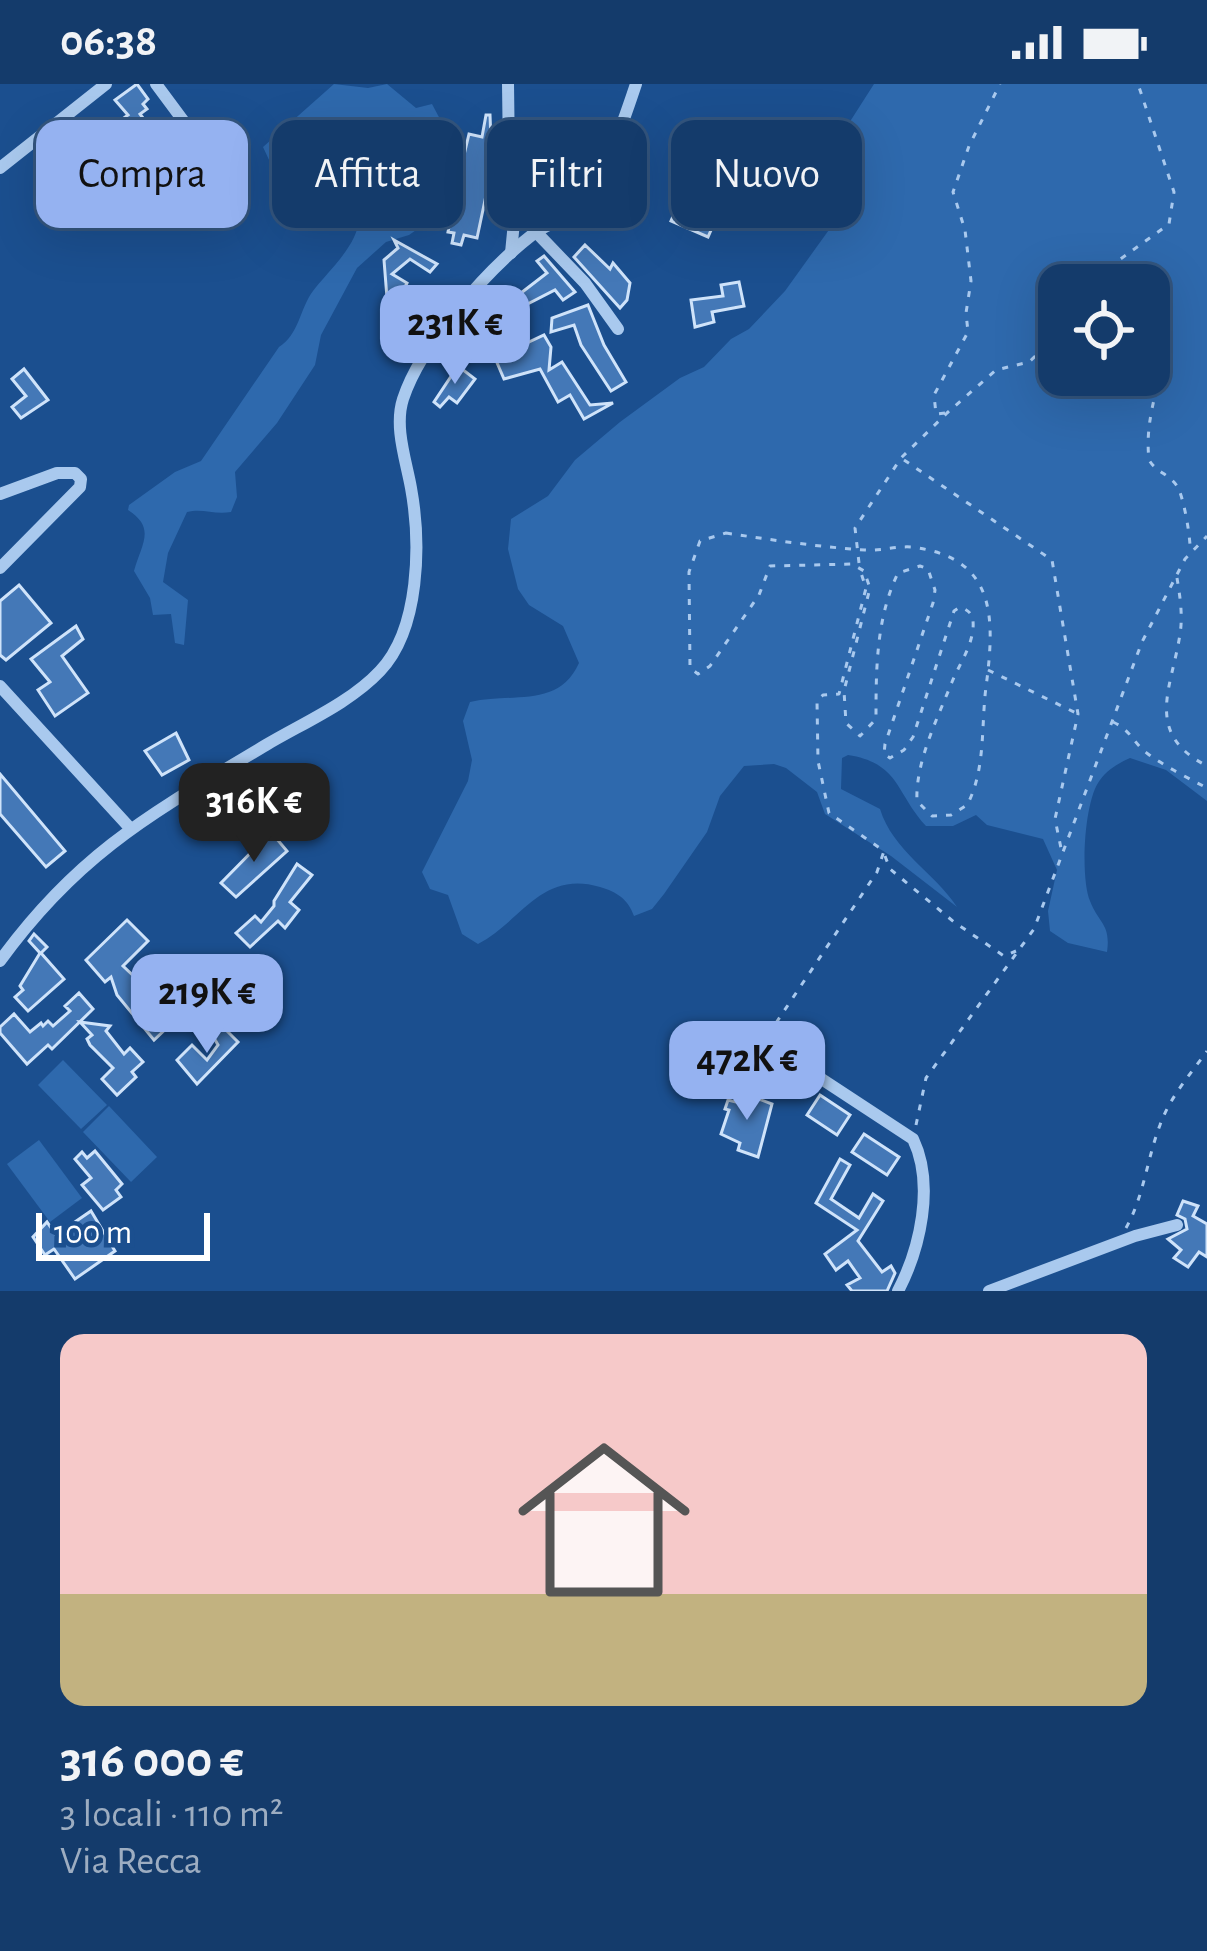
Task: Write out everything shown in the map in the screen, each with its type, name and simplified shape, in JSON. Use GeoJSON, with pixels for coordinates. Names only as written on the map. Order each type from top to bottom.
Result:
{"type":"FeatureCollection","features":[{"type":"Feature","properties":{"kind":"street"},"geometry":{"type":"LineString","coordinates":[[0,168],[106,84]]}},
{"type":"Feature","properties":{"kind":"street"},"geometry":{"type":"LineString","coordinates":[[156,84],[183,120]]}},
{"type":"Feature","properties":{"kind":"street"},"geometry":{"type":"LineString","coordinates":[[508,84],[509,158],[517,190],[511,253]]}},
{"type":"Feature","properties":{"kind":"street"},"geometry":{"type":"LineString","coordinates":[[0,961],[56,891],[93,855],[382,670],[407,626],[413,594],[415,514],[400,432],[403,399],[449,320],[511,253],[536,232],[574,211],[590,192],[636,84]]}},
{"type":"Feature","properties":{"kind":"street"},"geometry":{"type":"LineString","coordinates":[[536,232],[585,283],[618,329]]}},
{"type":"Feature","properties":{"kind":"street"},"geometry":{"type":"LineString","coordinates":[[0,494],[57,473],[75,472],[81,479],[70,498],[0,568]]}},
{"type":"Feature","properties":{"kind":"street"},"geometry":{"type":"LineString","coordinates":[[0,686],[130,828]]}},
{"type":"Feature","properties":{"kind":"street"},"geometry":{"type":"LineString","coordinates":[[722,1090],[752,1084],[772,1051],[819,1076],[913,1139],[920,1160],[922,1205],[916,1254],[898,1291]]}},
{"type":"Feature","properties":{"kind":"street"},"geometry":{"type":"LineString","coordinates":[[988,1291],[1177,1225]]}},
{"type":"Feature","properties":{"kind":"path"},"geometry":{"type":"LineString","coordinates":[[947,413],[936,414],[933,402],[968,332],[971,281],[965,230],[953,192],[969,146],[1000,84]]}},
{"type":"Feature","properties":{"kind":"path"},"geometry":{"type":"LineString","coordinates":[[1115,264],[1168,224],[1174,192],[1138,84]]}},
{"type":"Feature","properties":{"kind":"path"},"geometry":{"type":"LineString","coordinates":[[1018,951],[1004,956],[954,922],[890,868],[884,851],[829,813],[818,760],[817,700],[823,694],[839,694],[866,588],[855,527],[902,458],[947,413],[996,370],[1028,362],[1038,353]]}},
{"type":"Feature","properties":{"kind":"path"},"geometry":{"type":"LineString","coordinates":[[1156,396],[1148,417],[1149,460],[1181,491],[1191,553]]}},
{"type":"Feature","properties":{"kind":"path"},"geometry":{"type":"LineString","coordinates":[[902,458],[1052,560],[1078,714],[1055,819],[1062,854]]}},
{"type":"Feature","properties":{"kind":"path"},"geometry":{"type":"LineString","coordinates":[[726,533],[856,549],[917,548],[940,554],[974,573],[988,601],[993,629],[980,767],[971,797],[961,811],[932,816],[917,801],[917,790],[931,740],[968,647],[972,616],[960,607],[954,611],[914,737],[904,751],[890,758],[884,754],[885,744],[935,590],[928,568],[898,573],[885,600],[878,643],[876,719],[860,736],[846,723],[844,710],[844,691],[870,588],[860,568],[840,562],[770,566],[759,595],[710,666],[698,674],[690,668],[689,572],[700,541],[726,533]]}},
{"type":"Feature","properties":{"kind":"path"},"geometry":{"type":"LineString","coordinates":[[913,1139],[926,1078],[1034,929],[1156,613],[1177,574],[1207,536]]}},
{"type":"Feature","properties":{"kind":"path"},"geometry":{"type":"LineString","coordinates":[[1177,574],[1181,633],[1164,698],[1167,722],[1183,750],[1207,766]]}},
{"type":"Feature","properties":{"kind":"path"},"geometry":{"type":"LineString","coordinates":[[988,670],[1078,714]]}},
{"type":"Feature","properties":{"kind":"path"},"geometry":{"type":"LineString","coordinates":[[1112,722],[1131,732],[1153,757],[1207,788]]}},
{"type":"Feature","properties":{"kind":"path"},"geometry":{"type":"LineString","coordinates":[[772,1051],[774,1026],[877,872],[884,851]]}},
{"type":"Feature","properties":{"kind":"path"},"geometry":{"type":"LineString","coordinates":[[1106,1247],[1122,1235],[1134,1214],[1172,1098],[1207,1052]]}},
{"type":"Feature","properties":{"kind":"shaded area"},"geometry":{"type":"Polygon","coordinates":[[[334,84],[368,88],[387,84],[416,108],[432,104],[440,120],[293,120],[334,84]]]}},
{"type":"Feature","properties":{"kind":"shaded area"},"geometry":{"type":"Polygon","coordinates":[[[874,84],[1207,84],[1207,801],[1166,770],[1130,758],[1100,780],[1087,821],[1085,875],[1090,901],[1106,930],[1107,952],[1068,943],[1050,931],[1048,911],[1057,870],[1043,839],[987,825],[976,815],[953,826],[926,826],[888,773],[848,755],[842,758],[841,789],[880,809],[894,837],[957,907],[891,856],[825,814],[817,792],[774,764],[744,766],[720,796],[707,832],[664,894],[652,909],[634,916],[612,891],[580,884],[562,886],[533,900],[478,944],[462,934],[448,895],[430,889],[422,872],[468,781],[472,760],[463,721],[470,702],[547,693],[570,677],[579,663],[563,626],[529,605],[518,589],[508,549],[511,519],[548,496],[575,460],[620,422],[680,378],[704,367],[785,291],[830,228],[862,228],[862,120],[851,120],[874,84]]]}},
{"type":"Feature","properties":{"kind":"shaded area"},"geometry":{"type":"Polygon","coordinates":[[[272,139],[272,162],[270,162],[263,147],[272,139]]]}},
{"type":"Feature","properties":{"kind":"shaded area"},"geometry":{"type":"Polygon","coordinates":[[[357,228],[419,228],[386,242],[357,268],[321,335],[315,365],[277,423],[235,472],[237,497],[231,512],[187,512],[168,553],[163,582],[188,600],[184,645],[175,643],[171,614],[153,615],[150,598],[134,571],[144,530],[129,505],[175,472],[201,461],[291,336],[313,291],[357,228]]]}},
{"type":"Feature","properties":{"kind":"shaded area"},"geometry":{"type":"Polygon","coordinates":[[[63,1060],[107,1105],[81,1129],[38,1085],[63,1060]]]}},
{"type":"Feature","properties":{"kind":"shaded area"},"geometry":{"type":"Polygon","coordinates":[[[109,1106],[157,1157],[131,1182],[83,1132],[109,1106]]]}},
{"type":"Feature","properties":{"kind":"shaded area"},"geometry":{"type":"Polygon","coordinates":[[[39,1140],[82,1198],[50,1222],[7,1164],[39,1140]]]}},
{"type":"Feature","properties":{"kind":"building"},"geometry":{"type":"Polygon","coordinates":[[[137,84],[148,99],[143,104],[147,109],[140,114],[144,120],[121,120],[128,115],[115,100],[137,84]]]}},
{"type":"Feature","properties":{"kind":"building"},"geometry":{"type":"Polygon","coordinates":[[[486,115],[490,115],[487,191],[477,238],[464,235],[461,245],[452,243],[454,233],[449,228],[463,228],[463,159],[469,134],[482,137],[486,115]]]}},
{"type":"Feature","properties":{"kind":"building"},"geometry":{"type":"Polygon","coordinates":[[[687,228],[712,228],[708,237],[687,228]]]}},
{"type":"Feature","properties":{"kind":"building"},"geometry":{"type":"Polygon","coordinates":[[[394,240],[437,264],[430,272],[410,259],[392,274],[407,283],[412,298],[420,295],[429,313],[424,316],[400,313],[387,298],[384,260],[398,248],[394,240]]]}},
{"type":"Feature","properties":{"kind":"building"},"geometry":{"type":"Polygon","coordinates":[[[585,245],[610,269],[613,263],[630,283],[620,308],[574,257],[585,245]]]}},
{"type":"Feature","properties":{"kind":"building"},"geometry":{"type":"Polygon","coordinates":[[[544,256],[575,292],[563,300],[555,290],[512,312],[508,303],[547,273],[537,261],[544,256]]]}},
{"type":"Feature","properties":{"kind":"building"},"geometry":{"type":"Polygon","coordinates":[[[739,282],[744,306],[712,312],[714,322],[695,327],[691,300],[723,296],[721,285],[739,282]]]}},
{"type":"Feature","properties":{"kind":"building"},"geometry":{"type":"Polygon","coordinates":[[[588,305],[626,382],[611,391],[581,345],[574,325],[551,332],[552,318],[588,305]]]}},
{"type":"Feature","properties":{"kind":"building"},"geometry":{"type":"Polygon","coordinates":[[[544,335],[551,347],[549,370],[562,362],[590,405],[613,403],[584,419],[570,395],[558,402],[540,369],[504,379],[495,358],[544,335]]]}},
{"type":"Feature","properties":{"kind":"building"},"geometry":{"type":"Polygon","coordinates":[[[458,366],[475,379],[457,403],[449,397],[440,407],[434,402],[458,366]]]}},
{"type":"Feature","properties":{"kind":"building"},"geometry":{"type":"Polygon","coordinates":[[[24,369],[48,400],[21,418],[12,407],[26,396],[12,379],[24,369]]]}},
{"type":"Feature","properties":{"kind":"building"},"geometry":{"type":"Polygon","coordinates":[[[19,585],[51,623],[6,660],[0,655],[0,601],[19,585]]]}},
{"type":"Feature","properties":{"kind":"building"},"geometry":{"type":"Polygon","coordinates":[[[76,626],[83,639],[62,656],[88,693],[55,716],[38,690],[50,682],[31,659],[76,626]]]}},
{"type":"Feature","properties":{"kind":"building"},"geometry":{"type":"Polygon","coordinates":[[[176,733],[189,760],[162,775],[145,751],[176,733]]]}},
{"type":"Feature","properties":{"kind":"building"},"geometry":{"type":"Polygon","coordinates":[[[0,774],[65,851],[46,867],[0,814],[0,774]]]}},
{"type":"Feature","properties":{"kind":"building"},"geometry":{"type":"Polygon","coordinates":[[[271,832],[287,851],[236,897],[221,883],[271,832]]]}},
{"type":"Feature","properties":{"kind":"building"},"geometry":{"type":"Polygon","coordinates":[[[297,864],[312,875],[290,902],[299,910],[285,928],[278,921],[250,947],[236,933],[255,916],[261,922],[297,864]]]}},
{"type":"Feature","properties":{"kind":"building"},"geometry":{"type":"Polygon","coordinates":[[[127,920],[148,941],[123,966],[141,983],[142,994],[155,1013],[177,992],[190,1006],[154,1040],[117,995],[111,977],[105,982],[86,960],[127,920]]]}},
{"type":"Feature","properties":{"kind":"building"},"geometry":{"type":"Polygon","coordinates":[[[34,934],[47,947],[41,953],[64,979],[28,1011],[15,997],[40,953],[29,941],[34,934]]]}},
{"type":"Feature","properties":{"kind":"building"},"geometry":{"type":"Polygon","coordinates":[[[79,993],[93,1009],[52,1049],[48,1045],[27,1064],[0,1033],[14,1014],[30,1032],[48,1021],[53,1026],[70,1011],[65,1006],[79,993]]]}},
{"type":"Feature","properties":{"kind":"building"},"geometry":{"type":"Polygon","coordinates":[[[80,1022],[110,1026],[106,1031],[124,1054],[130,1048],[143,1062],[132,1072],[136,1077],[117,1095],[102,1079],[113,1068],[90,1045],[87,1039],[92,1035],[80,1022]]]}},
{"type":"Feature","properties":{"kind":"building"},"geometry":{"type":"Polygon","coordinates":[[[223,1027],[238,1042],[197,1084],[177,1060],[192,1045],[207,1060],[218,1045],[213,1036],[223,1027]]]}},
{"type":"Feature","properties":{"kind":"building"},"geometry":{"type":"Polygon","coordinates":[[[748,1095],[772,1104],[758,1157],[738,1150],[740,1143],[721,1134],[728,1100],[740,1103],[748,1095]]]}},
{"type":"Feature","properties":{"kind":"building"},"geometry":{"type":"Polygon","coordinates":[[[820,1095],[850,1115],[837,1135],[807,1115],[820,1095]]]}},
{"type":"Feature","properties":{"kind":"building"},"geometry":{"type":"Polygon","coordinates":[[[864,1134],[899,1157],[887,1175],[852,1152],[864,1134]]]}},
{"type":"Feature","properties":{"kind":"building"},"geometry":{"type":"Polygon","coordinates":[[[95,1151],[122,1184],[116,1190],[121,1197],[103,1210],[82,1185],[91,1178],[75,1159],[82,1152],[87,1158],[95,1151]]]}},
{"type":"Feature","properties":{"kind":"building"},"geometry":{"type":"Polygon","coordinates":[[[840,1159],[850,1165],[831,1199],[859,1218],[873,1194],[883,1201],[858,1241],[882,1272],[891,1266],[895,1273],[887,1291],[852,1291],[847,1285],[860,1278],[848,1261],[836,1270],[825,1254],[857,1230],[816,1203],[840,1159]]]}},
{"type":"Feature","properties":{"kind":"building"},"geometry":{"type":"Polygon","coordinates":[[[1183,1201],[1198,1206],[1193,1216],[1207,1224],[1207,1257],[1199,1252],[1188,1267],[1174,1258],[1181,1250],[1168,1239],[1187,1229],[1185,1219],[1177,1215],[1183,1201]]]}},
{"type":"Feature","properties":{"kind":"building"},"geometry":{"type":"Polygon","coordinates":[[[91,1211],[115,1251],[75,1279],[54,1249],[45,1255],[33,1237],[47,1222],[56,1235],[91,1211]]]}}]}
